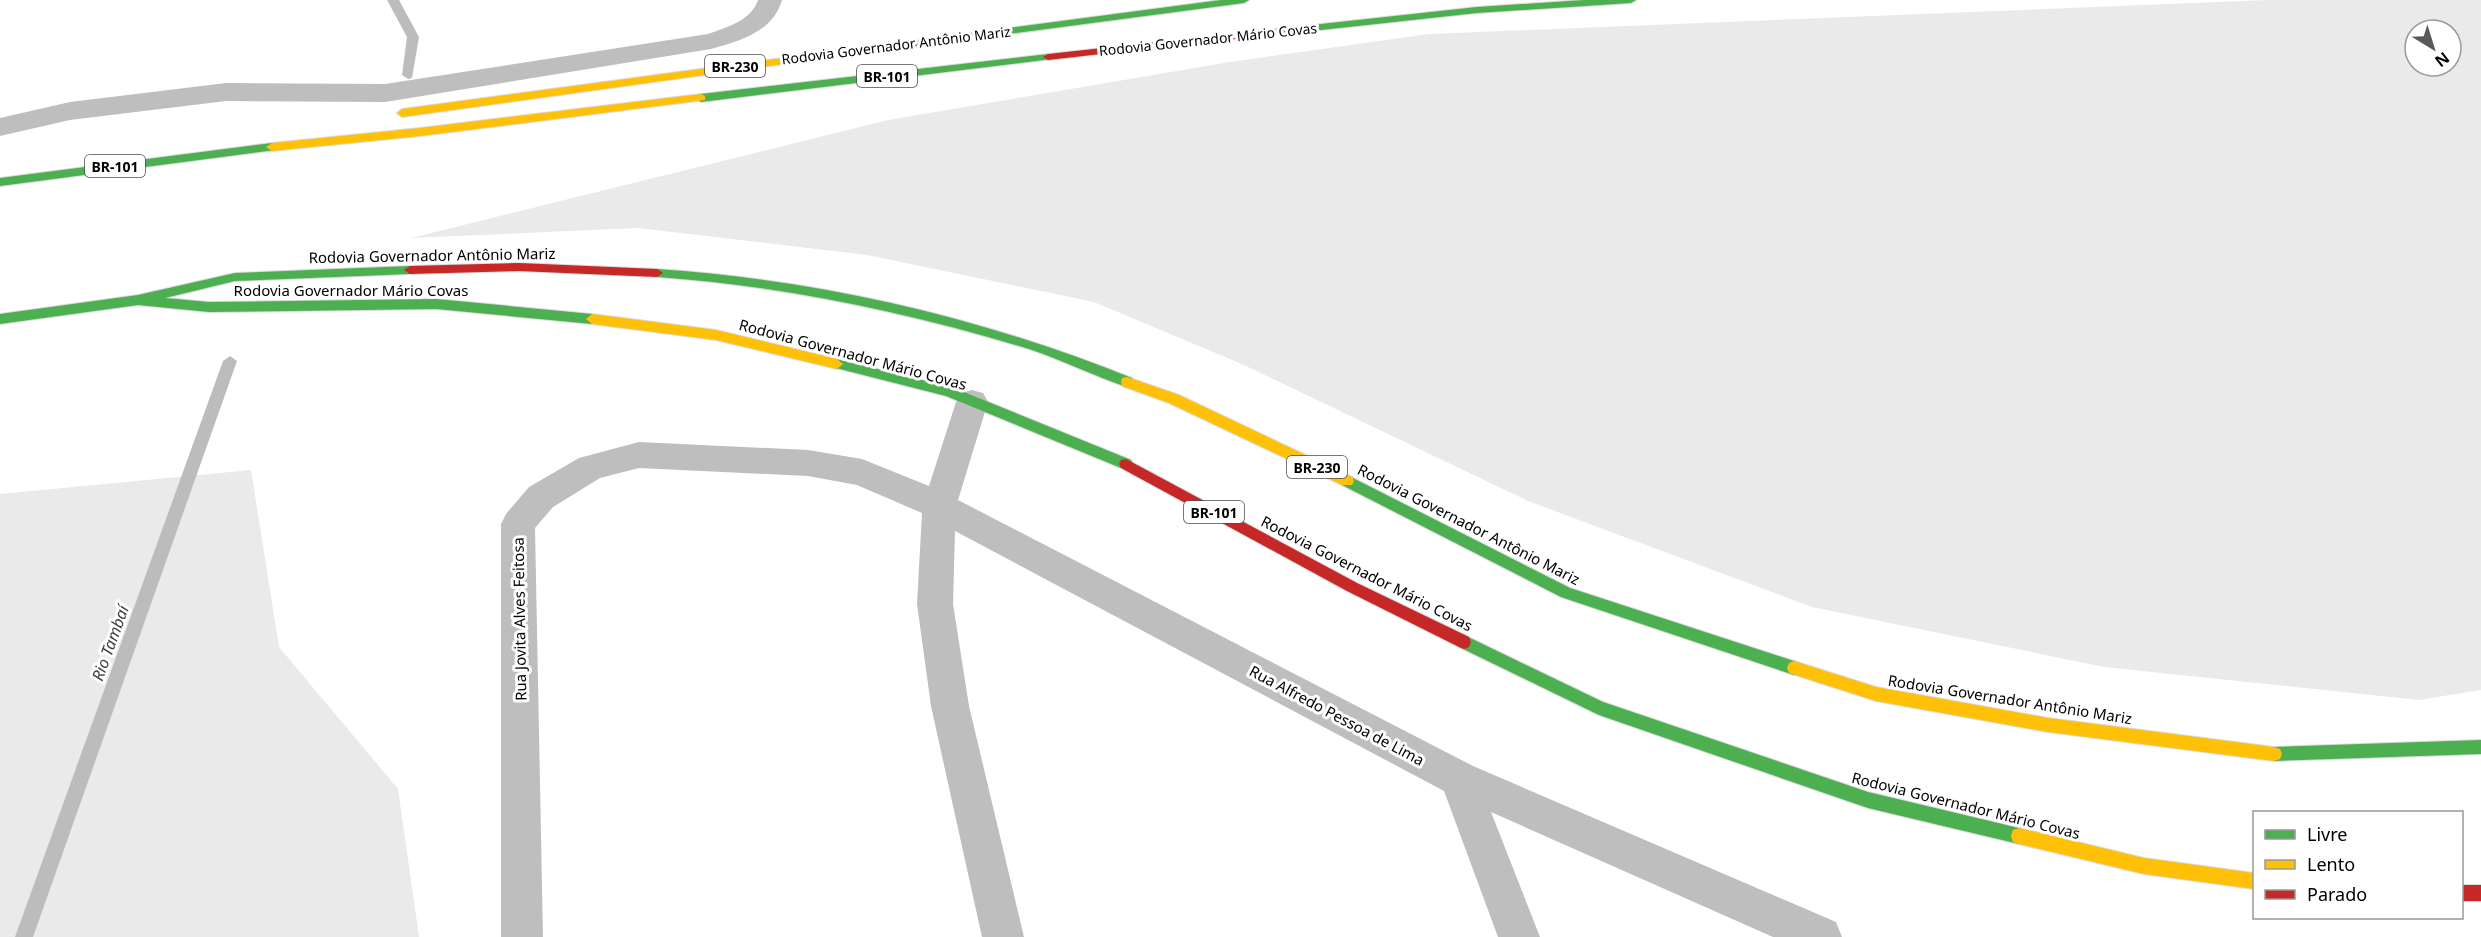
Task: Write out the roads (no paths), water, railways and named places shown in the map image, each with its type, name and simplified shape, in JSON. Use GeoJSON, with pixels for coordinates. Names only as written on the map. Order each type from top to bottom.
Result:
{"type":"FeatureCollection","features":[{"type":"Feature","properties":{"kind":"highway","name":"Rodovia Governador Antônio Mariz"},"geometry":{"type":"LineString","coordinates":[[386,116],[714,69],[1244,0]]}},
{"type":"Feature","properties":{"kind":"highway","name":"Rodovia Governador Mário Covas"},"geometry":{"type":"LineString","coordinates":[[0,182],[230,151],[420,132],[1118,49],[1477,10],[1631,0]]}},
{"type":"Feature","properties":{"kind":"highway"},"geometry":{"type":"LineString","coordinates":[[230,151],[321,128]]}},
{"type":"Feature","properties":{"kind":"highway","name":"Rodovia Governador Antônio Mariz"},"geometry":{"type":"LineString","coordinates":[[138,300],[235,277],[352,270],[519,267],[696,275],[854,298],[1022,342],[1174,399],[1344,480],[1566,593],[1876,694],[2048,725],[2269,754],[2481,747]]}},
{"type":"Feature","properties":{"kind":"highway","name":"Rodovia Governador Mário Covas"},"geometry":{"type":"LineString","coordinates":[[0,319],[138,300],[209,307],[436,304],[565,315],[717,335],[860,369],[949,392],[1130,466],[1352,587],[1599,708],[1868,800],[2144,866],[2253,881]]}},
{"type":"Feature","properties":{"kind":"highway"},"geometry":{"type":"LineString","coordinates":[[2463,893],[2481,893]]}},
{"type":"Feature","properties":{"kind":"street"},"geometry":{"type":"LineString","coordinates":[[0,127],[70,111],[226,92],[385,93],[711,41],[739,32],[760,19],[770,0]]}},
{"type":"Feature","properties":{"kind":"street"},"geometry":{"type":"LineString","coordinates":[[972,402],[939,506],[935,604],[950,706],[1004,937]]}},
{"type":"Feature","properties":{"kind":"street","name":"Rua Jovita Alves Feitosa"},"geometry":{"type":"LineString","coordinates":[[522,937],[518,524],[541,497],[591,466],[639,455],[808,463],[862,472]]}},
{"type":"Feature","properties":{"kind":"street","name":"Rua Alfredo Pessoa de Lima"},"geometry":{"type":"LineString","coordinates":[[862,472],[939,506],[1459,779],[1821,937]]}},
{"type":"Feature","properties":{"kind":"street"},"geometry":{"type":"LineString","coordinates":[[1459,779],[1519,937]]}},
{"type":"Feature","properties":{"kind":"waterway"},"geometry":{"type":"LineString","coordinates":[[393,0],[413,37],[408,75]]}},
{"type":"Feature","properties":{"kind":"waterway","name":"Rio Tambaí"},"geometry":{"type":"LineString","coordinates":[[24,937],[230,361]]}}]}
